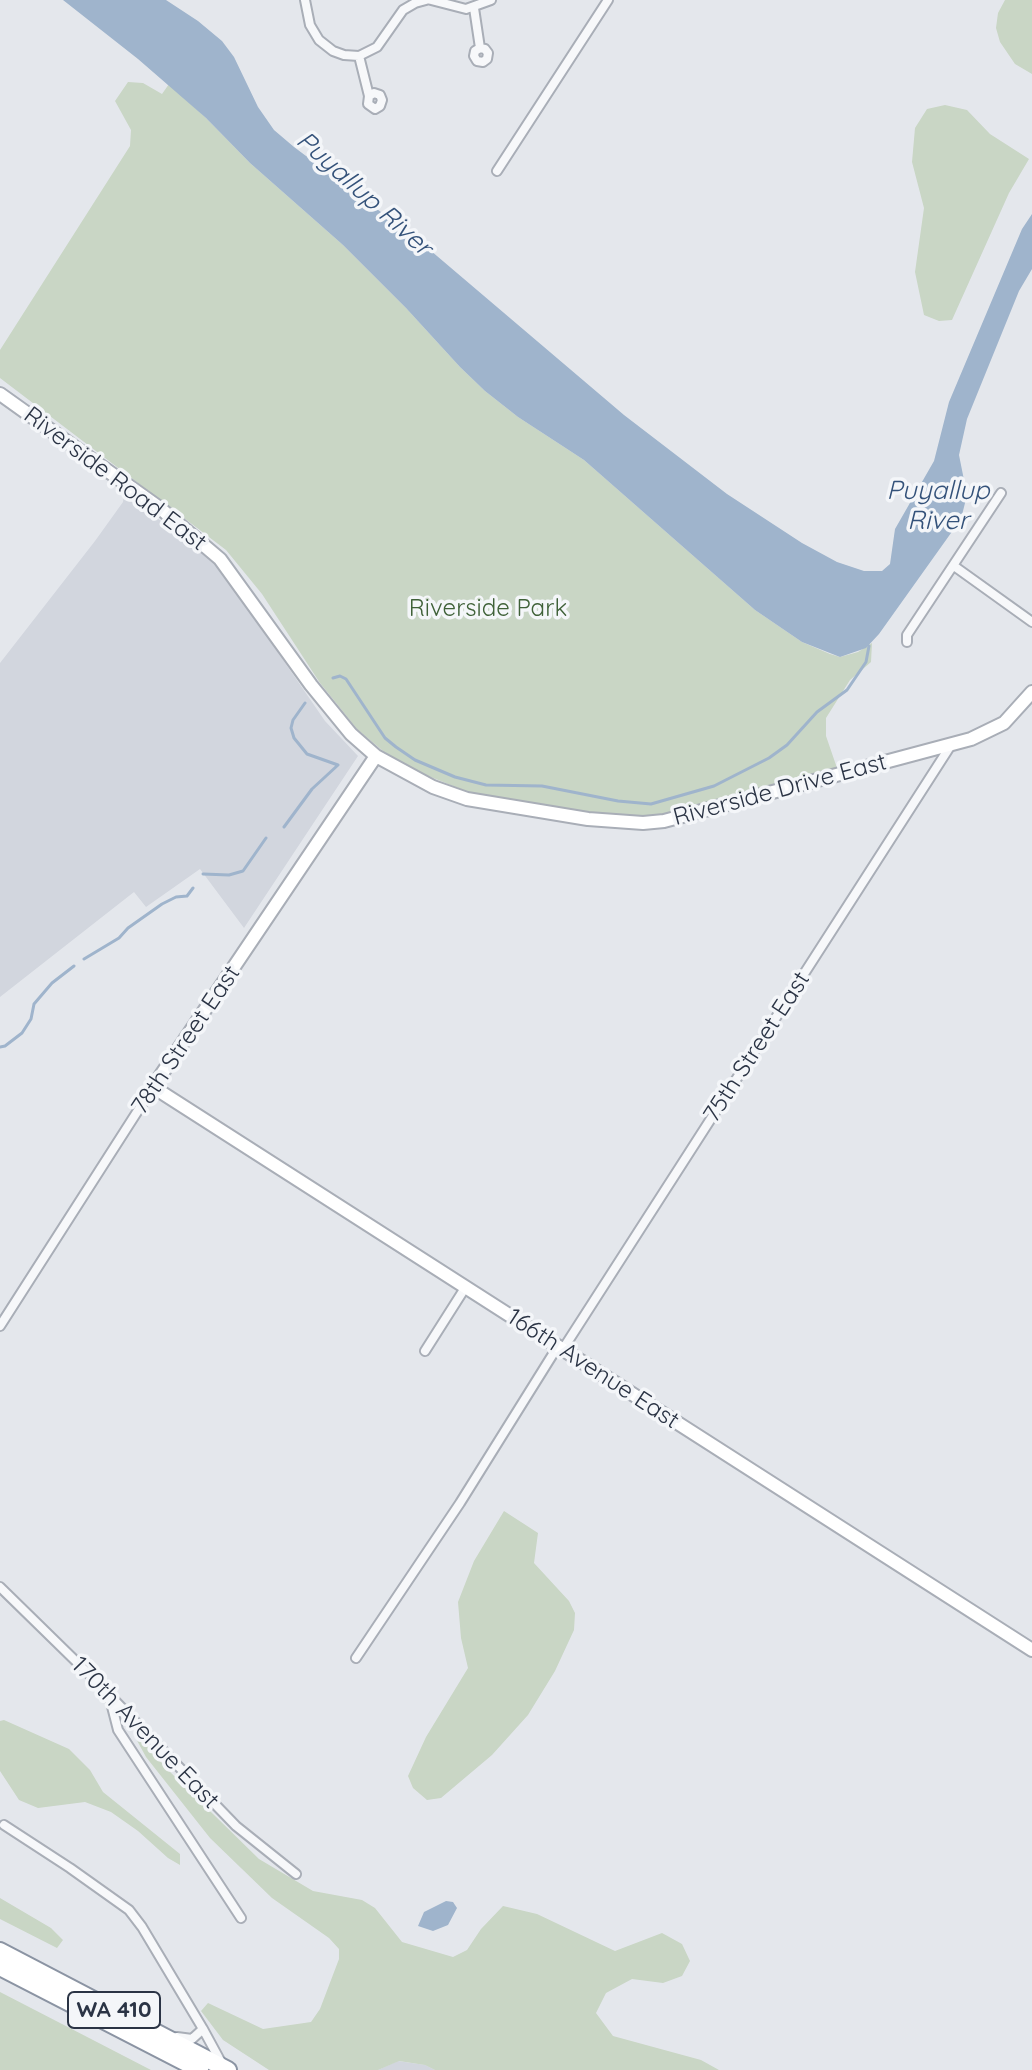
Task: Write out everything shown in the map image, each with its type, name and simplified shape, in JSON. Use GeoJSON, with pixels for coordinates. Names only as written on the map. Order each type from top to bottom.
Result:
{"type":"FeatureCollection","features":[{"type":"Feature","properties":{"kind":"highway","name":"WA 410"},"geometry":{"type":"LineString","coordinates":[[0,1951],[226,2069]]}},
{"type":"Feature","properties":{"kind":"highway","name":"WA 410"},"geometry":{"type":"LineString","coordinates":[[0,1967],[200,2070]]}},
{"type":"Feature","properties":{"kind":"street"},"geometry":{"type":"LineString","coordinates":[[305,0],[310,25],[322,42],[333,51],[359,56],[377,47],[403,10],[428,0],[458,8],[474,8],[491,0]]}},
{"type":"Feature","properties":{"kind":"street"},"geometry":{"type":"LineString","coordinates":[[497,171],[608,0]]}},
{"type":"Feature","properties":{"kind":"street"},"geometry":{"type":"LineString","coordinates":[[474,8],[480,48]]}},
{"type":"Feature","properties":{"kind":"street"},"geometry":{"type":"LineString","coordinates":[[359,56],[369,96]]}},
{"type":"Feature","properties":{"kind":"street","name":"Riverside Road East"},"geometry":{"type":"LineString","coordinates":[[0,394],[161,509],[220,559],[329,707],[351,734],[376,756]]}},
{"type":"Feature","properties":{"kind":"street"},"geometry":{"type":"LineString","coordinates":[[907,642],[907,635],[1001,493]]}},
{"type":"Feature","properties":{"kind":"street"},"geometry":{"type":"LineString","coordinates":[[954,566],[1032,622]]}},
{"type":"Feature","properties":{"kind":"street","name":"Riverside Drive East"},"geometry":{"type":"LineString","coordinates":[[376,756],[433,787],[467,799],[588,819],[643,823],[689,816],[952,745],[997,728],[1032,692]]}},
{"type":"Feature","properties":{"kind":"street","name":"75th Street East"},"geometry":{"type":"LineString","coordinates":[[356,1658],[952,745]]}},
{"type":"Feature","properties":{"kind":"street","name":"78th Street East"},"geometry":{"type":"LineString","coordinates":[[0,1326],[153,1087],[376,756]]}},
{"type":"Feature","properties":{"kind":"street","name":"166th Avenue East"},"geometry":{"type":"LineString","coordinates":[[153,1087],[1032,1650]]}},
{"type":"Feature","properties":{"kind":"street"},"geometry":{"type":"LineString","coordinates":[[425,1351],[465,1288]]}},
{"type":"Feature","properties":{"kind":"street","name":"170th Avenue East"},"geometry":{"type":"LineString","coordinates":[[0,1587],[236,1826],[296,1874]]}},
{"type":"Feature","properties":{"kind":"street"},"geometry":{"type":"LineString","coordinates":[[108,1694],[118,1730],[241,1918]]}},
{"type":"Feature","properties":{"kind":"street"},"geometry":{"type":"LineString","coordinates":[[4,1825],[129,1910],[226,2069]]}},
{"type":"Feature","properties":{"kind":"street"},"geometry":{"type":"LineString","coordinates":[[139,2024],[156,2026],[182,2039],[192,2039],[203,2029]]}},
{"type":"Feature","properties":{"kind":"shaded area"},"geometry":{"type":"Polygon","coordinates":[[[124,494],[198,548],[222,571],[325,721],[358,756],[244,928],[200,869],[146,907],[134,892],[0,997],[0,663],[95,541],[123,502],[124,494]]]}},
{"type":"Feature","properties":{"kind":"shaded area"},"geometry":{"type":"Polygon","coordinates":[[[398,2061],[425,2065],[435,2070],[378,2070],[398,2061]]]}},
{"type":"Feature","properties":{"kind":"green space"},"geometry":{"type":"Polygon","coordinates":[[[1005,0],[1032,0],[1032,74],[1015,64],[1000,42],[996,28],[998,13],[1005,0]]]}},
{"type":"Feature","properties":{"kind":"green space","name":"Riverside Park"},"geometry":{"type":"Polygon","coordinates":[[[128,82],[143,83],[162,94],[169,84],[250,163],[343,245],[485,391],[518,417],[584,460],[755,610],[802,642],[840,657],[858,652],[872,643],[871,662],[850,680],[826,718],[826,736],[837,768],[686,810],[624,819],[468,792],[416,771],[383,751],[357,729],[320,683],[262,594],[226,550],[0,378],[0,350],[130,146],[131,130],[115,101],[128,82]]]}},
{"type":"Feature","properties":{"kind":"green space"},"geometry":{"type":"Polygon","coordinates":[[[945,105],[967,110],[990,134],[1029,159],[1009,193],[952,320],[939,321],[924,315],[915,272],[924,208],[912,162],[915,128],[927,109],[945,105]]]}},
{"type":"Feature","properties":{"kind":"green space"},"geometry":{"type":"Polygon","coordinates":[[[504,1511],[538,1533],[534,1563],[569,1601],[575,1613],[574,1630],[555,1671],[528,1715],[492,1755],[441,1798],[427,1800],[413,1788],[408,1776],[426,1737],[468,1668],[461,1638],[458,1602],[474,1561],[504,1511]]]}},
{"type":"Feature","properties":{"kind":"green space"},"geometry":{"type":"Polygon","coordinates":[[[4,1720],[69,1749],[90,1770],[103,1792],[180,1854],[180,1865],[111,1812],[85,1802],[38,1808],[19,1800],[0,1771],[0,1721],[4,1720]]]}},
{"type":"Feature","properties":{"kind":"green space"},"geometry":{"type":"Polygon","coordinates":[[[134,1735],[139,1735],[166,1768],[259,1859],[313,1891],[362,1900],[375,1908],[402,1942],[453,1957],[467,1950],[481,1929],[503,1906],[537,1914],[615,1951],[662,1933],[682,1944],[690,1961],[682,1976],[663,1983],[632,1979],[606,1993],[596,2013],[613,2036],[701,2060],[719,2070],[435,2070],[425,2065],[399,2061],[378,2070],[269,2070],[223,2040],[201,2011],[208,2003],[263,2029],[311,2022],[320,2009],[339,1959],[339,1949],[329,1938],[272,1898],[210,1838],[146,1757],[134,1735]]]}},
{"type":"Feature","properties":{"kind":"green space"},"geometry":{"type":"Polygon","coordinates":[[[0,1898],[51,1928],[63,1940],[57,1948],[0,1919],[0,1898]]]}},
{"type":"Feature","properties":{"kind":"green space"},"geometry":{"type":"Polygon","coordinates":[[[0,1992],[93,2040],[151,2070],[0,2070],[0,1992]]]}},
{"type":"Feature","properties":{"kind":"water","name":"Puyallup River"},"geometry":{"type":"Polygon","coordinates":[[[63,0],[166,0],[198,21],[222,41],[234,57],[258,107],[274,130],[294,147],[417,239],[624,415],[727,494],[802,543],[837,562],[864,571],[882,571],[890,564],[895,529],[934,461],[949,402],[1022,229],[1032,214],[1032,269],[1019,291],[967,419],[959,455],[967,495],[961,519],[866,648],[840,657],[802,642],[755,610],[584,460],[518,417],[485,391],[343,245],[250,163],[206,118],[63,0]]]}},
{"type":"Feature","properties":{"kind":"water"},"geometry":{"type":"Polygon","coordinates":[[[446,1901],[453,1902],[457,1908],[448,1925],[433,1931],[418,1926],[424,1912],[446,1901]]]}},
{"type":"Feature","properties":{"kind":"waterway"},"geometry":{"type":"LineString","coordinates":[[333,678],[340,676],[346,679],[385,738],[396,747],[415,760],[455,777],[486,785],[542,786],[618,801],[651,804],[714,786],[769,758],[787,745],[817,712],[847,690],[866,662],[869,646]]}},
{"type":"Feature","properties":{"kind":"waterway"},"geometry":{"type":"LineString","coordinates":[[284,827],[312,789],[338,765],[307,754],[294,738],[291,728],[293,720],[305,703]]}},
{"type":"Feature","properties":{"kind":"waterway"},"geometry":{"type":"LineString","coordinates":[[203,874],[229,875],[243,871],[266,838]]}},
{"type":"Feature","properties":{"kind":"waterway"},"geometry":{"type":"LineString","coordinates":[[84,959],[119,938],[162,904],[176,897],[187,896],[193,888]]}},
{"type":"Feature","properties":{"kind":"waterway"},"geometry":{"type":"LineString","coordinates":[[0,1047],[22,1033],[31,1019],[34,1004],[52,983],[74,966]]}}]}
